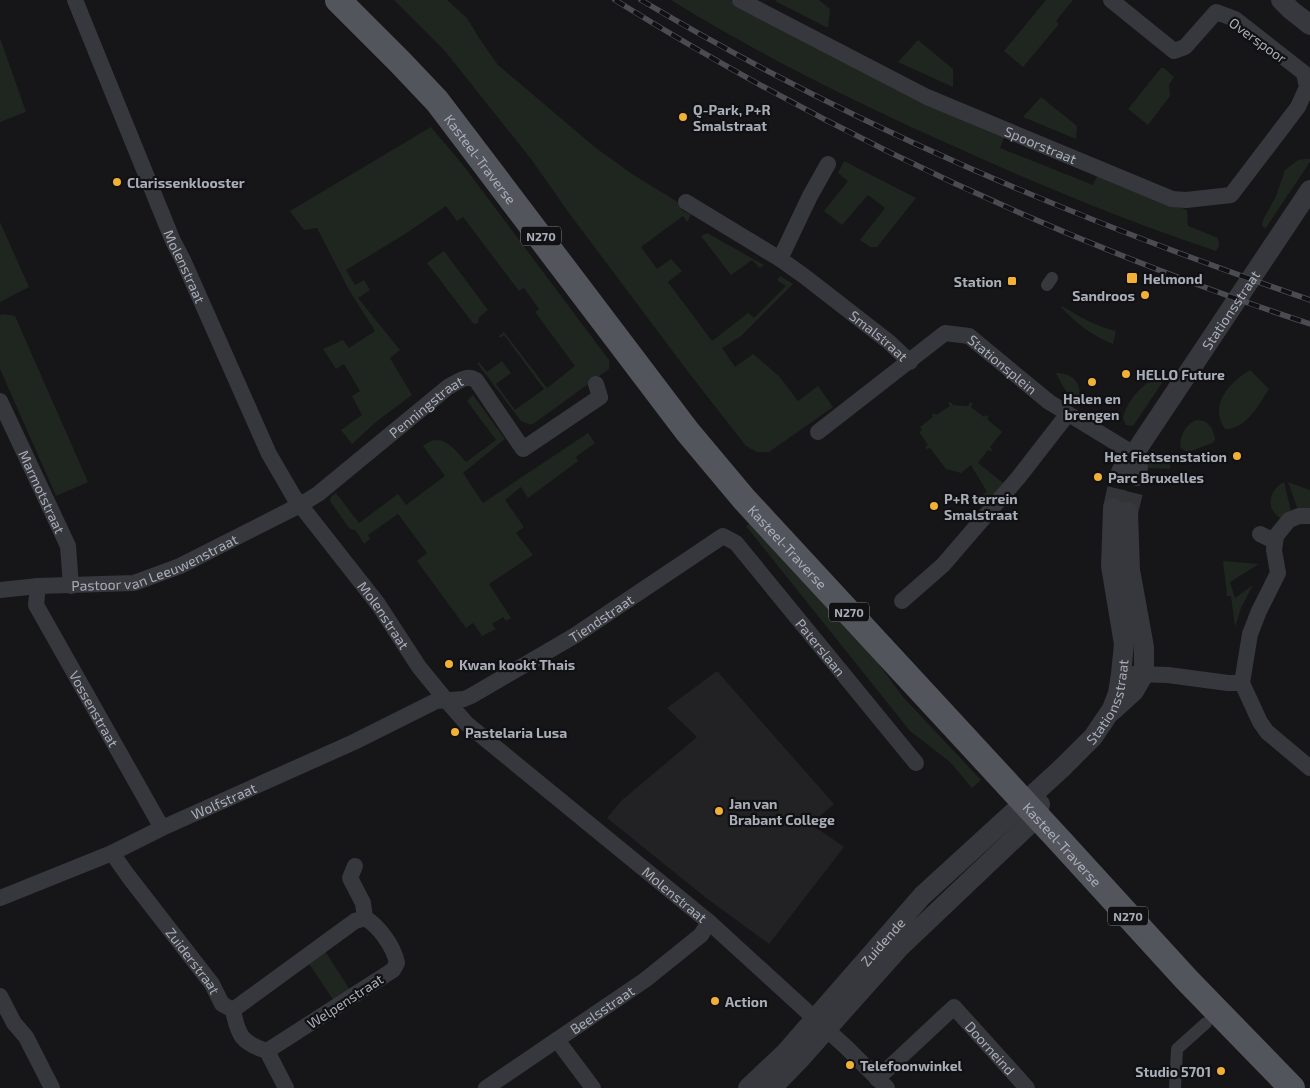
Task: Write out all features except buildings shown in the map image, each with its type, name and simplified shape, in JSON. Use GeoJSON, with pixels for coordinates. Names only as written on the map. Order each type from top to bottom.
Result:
{"type":"FeatureCollection","features":[{"type":"Feature","properties":{"kind":"main road","name":"Kasteel-Traverse"},"geometry":{"type":"LineString","coordinates":[[338,0],[437,101],[687,430],[744,499],[1187,980],[1292,1088]]}},
{"type":"Feature","properties":{"kind":"street","name":"Molenstraat"},"geometry":{"type":"LineString","coordinates":[[75,0],[173,241],[269,454],[300,505],[378,604],[419,667],[467,724],[709,922],[821,1024],[882,1083]]}},
{"type":"Feature","properties":{"kind":"street","name":"Spoorstraat"},"geometry":{"type":"LineString","coordinates":[[740,0],[926,97],[1172,199],[1186,200],[1230,195],[1298,107],[1308,87]]}},
{"type":"Feature","properties":{"kind":"street","name":"Overspoor"},"geometry":{"type":"LineString","coordinates":[[1110,0],[1174,51],[1185,47],[1216,12],[1235,19],[1304,73],[1308,87]]}},
{"type":"Feature","properties":{"kind":"street"},"geometry":{"type":"LineString","coordinates":[[1282,0],[1310,25]]}},
{"type":"Feature","properties":{"kind":"street"},"geometry":{"type":"LineString","coordinates":[[1300,0],[1310,8]]}},
{"type":"Feature","properties":{"kind":"street"},"geometry":{"type":"LineString","coordinates":[[780,259],[810,196],[828,164]]}},
{"type":"Feature","properties":{"kind":"street","name":"Stationsstraat"},"geometry":{"type":"LineString","coordinates":[[1129,474],[1129,458],[1134,454],[1310,190]]}},
{"type":"Feature","properties":{"kind":"street","name":"Smalstraat"},"geometry":{"type":"LineString","coordinates":[[686,202],[780,259],[889,342],[910,362],[818,432]]}},
{"type":"Feature","properties":{"kind":"street","name":"Stationsplein"},"geometry":{"type":"LineString","coordinates":[[910,362],[945,333],[969,336],[1049,402],[1134,454]]}},
{"type":"Feature","properties":{"kind":"street","name":"Penningstraat"},"geometry":{"type":"LineString","coordinates":[[300,505],[322,491],[448,387],[465,377],[471,377],[476,380],[523,449],[600,397],[596,384]]}},
{"type":"Feature","properties":{"kind":"street","name":"Marmotstraat"},"geometry":{"type":"LineString","coordinates":[[0,401],[68,546],[71,586]]}},
{"type":"Feature","properties":{"kind":"street"},"geometry":{"type":"LineString","coordinates":[[902,601],[943,565],[967,538],[1018,478],[1067,414]]}},
{"type":"Feature","properties":{"kind":"street","name":"Pastoor van Leeuwenstraat"},"geometry":{"type":"LineString","coordinates":[[0,590],[38,586],[134,583],[180,566],[300,505]]}},
{"type":"Feature","properties":{"kind":"street","name":"Stationsstraat"},"geometry":{"type":"LineString","coordinates":[[1031,809],[1043,785],[1093,737],[1108,714],[1118,693],[1124,644],[1111,566],[1120,510],[1144,647],[1144,674]]}},
{"type":"Feature","properties":{"kind":"street"},"geometry":{"type":"LineString","coordinates":[[1310,516],[1299,516],[1289,520],[1267,538],[1274,550],[1278,573],[1258,611],[1250,634],[1242,683],[1260,722],[1268,732],[1310,768]]}},
{"type":"Feature","properties":{"kind":"street","name":"Tiendstraat"},"geometry":{"type":"LineString","coordinates":[[446,700],[464,699],[471,696],[574,636],[723,536]]}},
{"type":"Feature","properties":{"kind":"street","name":"Paterslaan"},"geometry":{"type":"LineString","coordinates":[[723,536],[736,543],[916,763]]}},
{"type":"Feature","properties":{"kind":"street","name":"Vossenstraat"},"geometry":{"type":"LineString","coordinates":[[38,586],[36,605],[162,828]]}},
{"type":"Feature","properties":{"kind":"street"},"geometry":{"type":"LineString","coordinates":[[1121,674],[1168,675],[1228,683],[1242,683]]}},
{"type":"Feature","properties":{"kind":"street"},"geometry":{"type":"LineString","coordinates":[[1108,714],[1134,691],[1144,674]]}},
{"type":"Feature","properties":{"kind":"street","name":"Wolfstraat"},"geometry":{"type":"LineString","coordinates":[[0,898],[112,853],[162,828],[354,742],[436,701],[446,700]]}},
{"type":"Feature","properties":{"kind":"street","name":"Zuidende"},"geometry":{"type":"LineString","coordinates":[[772,1088],[922,896],[1031,809]]}},
{"type":"Feature","properties":{"kind":"street","name":"Zuiderstraat"},"geometry":{"type":"LineString","coordinates":[[112,853],[212,984],[222,1004],[233,1010],[237,1028],[243,1040],[267,1051]]}},
{"type":"Feature","properties":{"kind":"street","name":"Welpenstraat"},"geometry":{"type":"LineString","coordinates":[[267,1051],[393,970],[397,963],[395,955],[374,923],[365,918],[363,903],[350,878],[355,866]]}},
{"type":"Feature","properties":{"kind":"street"},"geometry":{"type":"LineString","coordinates":[[233,1010],[354,921],[365,918]]}},
{"type":"Feature","properties":{"kind":"street","name":"Beelsstraat"},"geometry":{"type":"LineString","coordinates":[[486,1088],[645,980],[701,935],[709,922]]}},
{"type":"Feature","properties":{"kind":"street"},"geometry":{"type":"LineString","coordinates":[[0,996],[14,1023],[26,1037],[52,1088]]}},
{"type":"Feature","properties":{"kind":"street","name":"Doorneind"},"geometry":{"type":"LineString","coordinates":[[882,1083],[954,1007],[1027,1088]]}},
{"type":"Feature","properties":{"kind":"street"},"geometry":{"type":"LineString","coordinates":[[1175,1088],[1177,1049],[1206,1023]]}},
{"type":"Feature","properties":{"kind":"street","name":"Zuidende"},"geometry":{"type":"LineString","coordinates":[[748,1088],[785,1053],[821,1024]]}},
{"type":"Feature","properties":{"kind":"street"},"geometry":{"type":"LineString","coordinates":[[557,1040],[593,1088]]}},
{"type":"Feature","properties":{"kind":"street"},"geometry":{"type":"LineString","coordinates":[[267,1051],[286,1088]]}},
{"type":"Feature","properties":{"kind":"shaded area"},"geometry":{"type":"Polygon","coordinates":[[[394,0],[447,0],[467,18],[498,65],[596,148],[632,174],[676,201],[682,210],[691,215],[687,222],[683,216],[641,247],[657,269],[671,259],[682,271],[668,282],[712,341],[748,313],[754,318],[786,286],[777,280],[780,276],[793,284],[741,336],[722,348],[735,367],[753,354],[779,376],[798,401],[818,386],[833,407],[769,452],[757,452],[746,446],[569,213],[531,159],[445,51],[394,0]]]}},
{"type":"Feature","properties":{"kind":"shaded area"},"geometry":{"type":"Polygon","coordinates":[[[671,0],[730,0],[823,51],[1005,135],[1000,148],[1093,185],[1098,174],[1187,210],[1188,226],[1218,238],[1219,246],[1216,251],[1118,216],[960,149],[777,61],[671,0]]]}},
{"type":"Feature","properties":{"kind":"shaded area"},"geometry":{"type":"Polygon","coordinates":[[[819,0],[830,9],[828,28],[775,1],[819,0]]]}},
{"type":"Feature","properties":{"kind":"shaded area"},"geometry":{"type":"Polygon","coordinates":[[[1046,0],[1073,0],[1056,21],[1059,24],[1023,67],[1004,51],[1046,0]]]}},
{"type":"Feature","properties":{"kind":"shaded area"},"geometry":{"type":"Polygon","coordinates":[[[0,38],[26,112],[0,122],[0,38]]]}},
{"type":"Feature","properties":{"kind":"shaded area"},"geometry":{"type":"Polygon","coordinates":[[[918,40],[953,69],[953,87],[898,62],[918,40]]]}},
{"type":"Feature","properties":{"kind":"shaded area"},"geometry":{"type":"Polygon","coordinates":[[[1161,68],[1164,68],[1174,77],[1169,85],[1170,96],[1148,125],[1128,109],[1161,68]]]}},
{"type":"Feature","properties":{"kind":"shaded area"},"geometry":{"type":"Polygon","coordinates":[[[1041,97],[1077,126],[1076,139],[1023,117],[1041,97]]]}},
{"type":"Feature","properties":{"kind":"shaded area"},"geometry":{"type":"Polygon","coordinates":[[[431,127],[463,165],[609,360],[609,369],[533,424],[521,421],[477,363],[479,362],[487,372],[502,361],[511,373],[496,384],[515,410],[544,389],[504,335],[500,338],[499,336],[504,332],[547,388],[575,366],[535,312],[539,309],[524,288],[519,291],[463,217],[457,221],[446,206],[346,270],[355,285],[364,280],[370,290],[358,298],[400,350],[390,358],[412,395],[376,422],[352,444],[341,430],[362,415],[352,396],[360,391],[344,364],[336,369],[323,349],[343,340],[349,348],[375,331],[349,290],[317,228],[304,230],[290,211],[431,127]]]}},
{"type":"Feature","properties":{"kind":"shaded area"},"geometry":{"type":"Polygon","coordinates":[[[1310,159],[1310,162],[1265,229],[1262,225],[1263,220],[1276,196],[1285,170],[1298,160],[1310,159]]]}},
{"type":"Feature","properties":{"kind":"shaded area"},"geometry":{"type":"Polygon","coordinates":[[[844,161],[916,198],[877,247],[870,247],[860,240],[885,208],[868,195],[842,225],[824,211],[848,181],[838,173],[844,161]]]}},
{"type":"Feature","properties":{"kind":"shaded area"},"geometry":{"type":"Polygon","coordinates":[[[0,222],[29,287],[0,302],[0,222]]]}},
{"type":"Feature","properties":{"kind":"shaded area"},"geometry":{"type":"Polygon","coordinates":[[[707,233],[764,265],[760,268],[752,260],[731,275],[701,236],[707,233]]]}},
{"type":"Feature","properties":{"kind":"shaded area"},"geometry":{"type":"Polygon","coordinates":[[[444,251],[488,310],[479,317],[478,323],[474,324],[472,322],[427,263],[444,251]]]}},
{"type":"Feature","properties":{"kind":"shaded area"},"geometry":{"type":"Polygon","coordinates":[[[1062,306],[1094,324],[1116,331],[1113,344],[1098,337],[1079,324],[1062,306]]]}},
{"type":"Feature","properties":{"kind":"shaded area"},"geometry":{"type":"Polygon","coordinates":[[[0,315],[15,316],[88,482],[56,496],[0,369],[0,315]]]}},
{"type":"Feature","properties":{"kind":"shaded area"},"geometry":{"type":"Polygon","coordinates":[[[1250,370],[1269,389],[1246,421],[1233,428],[1225,429],[1220,420],[1220,403],[1235,381],[1250,370]]]}},
{"type":"Feature","properties":{"kind":"shaded area"},"geometry":{"type":"Polygon","coordinates":[[[1056,373],[1069,376],[1077,383],[1080,393],[1077,406],[1062,385],[1056,373]]]}},
{"type":"Feature","properties":{"kind":"shaded area"},"geometry":{"type":"Polygon","coordinates":[[[1158,375],[1166,377],[1133,426],[1126,425],[1123,418],[1128,404],[1141,388],[1158,375]]]}},
{"type":"Feature","properties":{"kind":"shaded area"},"geometry":{"type":"Polygon","coordinates":[[[473,395],[505,439],[463,473],[483,503],[588,433],[595,443],[576,457],[578,461],[528,498],[521,487],[505,500],[524,527],[516,533],[533,555],[489,584],[511,618],[506,621],[503,617],[492,624],[496,629],[482,636],[473,623],[466,628],[417,561],[427,553],[398,514],[368,535],[370,539],[364,544],[356,531],[349,528],[330,501],[331,497],[336,493],[359,523],[398,494],[406,505],[445,476],[423,446],[429,442],[435,440],[447,443],[466,462],[496,440],[467,401],[473,395]]]}},
{"type":"Feature","properties":{"kind":"shaded area"},"geometry":{"type":"Polygon","coordinates":[[[951,402],[953,405],[968,406],[970,402],[973,404],[971,407],[984,417],[986,415],[989,417],[987,419],[1002,432],[990,447],[992,449],[991,452],[988,450],[978,463],[1007,486],[986,511],[977,498],[987,492],[971,465],[961,473],[946,469],[930,448],[927,449],[925,447],[928,445],[919,432],[922,430],[920,427],[933,417],[934,413],[936,415],[950,406],[948,403],[951,402]]]}},
{"type":"Feature","properties":{"kind":"shaded area"},"geometry":{"type":"Polygon","coordinates":[[[1197,420],[1208,423],[1215,440],[1191,451],[1185,451],[1180,447],[1182,434],[1190,424],[1197,420]]]}},
{"type":"Feature","properties":{"kind":"shaded area"},"geometry":{"type":"Polygon","coordinates":[[[1153,449],[1165,462],[1170,464],[1170,469],[1144,468],[1153,449]]]}},
{"type":"Feature","properties":{"kind":"shaded area"},"geometry":{"type":"Polygon","coordinates":[[[1284,482],[1291,511],[1280,518],[1272,509],[1271,499],[1275,490],[1284,482]]]}},
{"type":"Feature","properties":{"kind":"shaded area"},"geometry":{"type":"Polygon","coordinates":[[[1288,482],[1310,490],[1310,510],[1298,510],[1288,482]]]}},
{"type":"Feature","properties":{"kind":"shaded area"},"geometry":{"type":"Polygon","coordinates":[[[752,522],[861,640],[903,697],[981,780],[972,788],[950,762],[910,731],[746,526],[752,522]]]}},
{"type":"Feature","properties":{"kind":"shaded area"},"geometry":{"type":"Polygon","coordinates":[[[1223,561],[1259,564],[1230,582],[1235,598],[1253,585],[1241,608],[1235,627],[1231,596],[1227,596],[1223,561]]]}},
{"type":"Feature","properties":{"kind":"shaded area","name":"Jan van Brabant College"},"geometry":{"type":"Polygon","coordinates":[[[717,671],[834,804],[811,824],[844,847],[769,944],[705,897],[607,818],[621,801],[697,737],[667,708],[717,671]]]}},
{"type":"Feature","properties":{"kind":"shaded area"},"geometry":{"type":"Polygon","coordinates":[[[325,951],[352,993],[336,1004],[308,962],[325,951]]]}},
{"type":"Feature","properties":{"kind":"tunnel"},"geometry":{"type":"LineString","coordinates":[[1113,508],[1121,472]]}},
{"type":"Feature","properties":{"kind":"tunnel"},"geometry":{"type":"LineString","coordinates":[[1128,512],[1137,476]]}},
{"type":"Feature","properties":{"kind":"railway"},"geometry":{"type":"LineString","coordinates":[[615,0],[698,50],[782,97],[953,183],[1040,222],[1129,258],[1310,324]]}},
{"type":"Feature","properties":{"kind":"railway"},"geometry":{"type":"LineString","coordinates":[[641,0],[721,46],[802,89],[968,167],[1137,237],[1310,300]]}},
{"type":"Feature","properties":{"kind":"place","name":"Q-Park, P+R Smalstraat"},"geometry":{"type":"Point","coordinates":[683,117]}},
{"type":"Feature","properties":{"kind":"place","name":"Clarissenklooster"},"geometry":{"type":"Point","coordinates":[117,182]}},
{"type":"Feature","properties":{"kind":"place","name":"Helmond"},"geometry":{"type":"Point","coordinates":[1132,278]}},
{"type":"Feature","properties":{"kind":"place","name":"Station"},"geometry":{"type":"Point","coordinates":[1012,281]}},
{"type":"Feature","properties":{"kind":"place","name":"Sandroos"},"geometry":{"type":"Point","coordinates":[1145,295]}},
{"type":"Feature","properties":{"kind":"place","name":"HELLO Future"},"geometry":{"type":"Point","coordinates":[1126,374]}},
{"type":"Feature","properties":{"kind":"place","name":"Halen en brengen"},"geometry":{"type":"Point","coordinates":[1092,382]}},
{"type":"Feature","properties":{"kind":"place","name":"Het Fietsenstation"},"geometry":{"type":"Point","coordinates":[1237,456]}},
{"type":"Feature","properties":{"kind":"place","name":"Parc Bruxelles"},"geometry":{"type":"Point","coordinates":[1098,477]}},
{"type":"Feature","properties":{"kind":"place","name":"P+R terrein Smalstraat"},"geometry":{"type":"Point","coordinates":[934,506]}},
{"type":"Feature","properties":{"kind":"place","name":"Kwan kookt Thais"},"geometry":{"type":"Point","coordinates":[449,664]}},
{"type":"Feature","properties":{"kind":"place","name":"Pastelaria Lusa"},"geometry":{"type":"Point","coordinates":[455,732]}},
{"type":"Feature","properties":{"kind":"place","name":"Jan van Brabant College"},"geometry":{"type":"Point","coordinates":[719,811]}},
{"type":"Feature","properties":{"kind":"place","name":"Action"},"geometry":{"type":"Point","coordinates":[715,1001]}},
{"type":"Feature","properties":{"kind":"place","name":"Telefoonwinkel"},"geometry":{"type":"Point","coordinates":[850,1065]}},
{"type":"Feature","properties":{"kind":"place","name":"Studio 5701"},"geometry":{"type":"Point","coordinates":[1221,1071]}}]}
